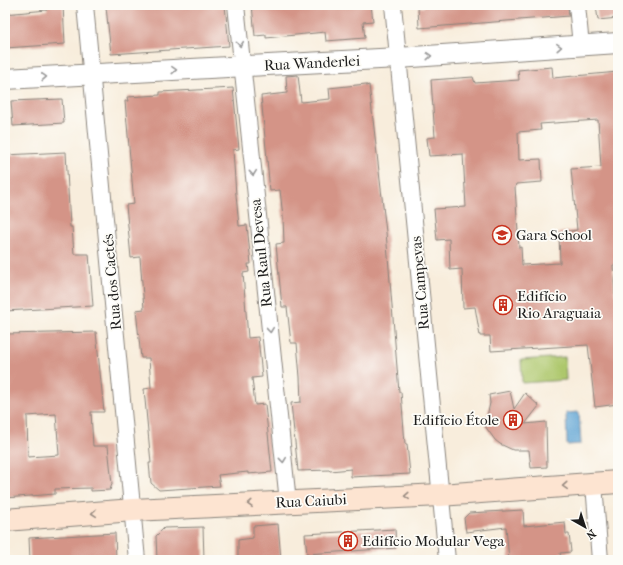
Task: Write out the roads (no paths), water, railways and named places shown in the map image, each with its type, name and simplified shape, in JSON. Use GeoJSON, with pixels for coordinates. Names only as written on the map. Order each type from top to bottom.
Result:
{"type":"FeatureCollection","features":[{"type":"Feature","properties":{"kind":"main road","name":"Rua Caiubi"},"geometry":{"type":"LineString","coordinates":[[5,520],[133,510],[440,495],[618,482]]}},
{"type":"Feature","properties":{"kind":"street","name":"Rua dos Caetés"},"geometry":{"type":"LineString","coordinates":[[85,5],[137,560]]}},
{"type":"Feature","properties":{"kind":"street","name":"Rua Raul Devesa"},"geometry":{"type":"LineString","coordinates":[[236,5],[288,502]]}},
{"type":"Feature","properties":{"kind":"street","name":"Rua Campevas"},"geometry":{"type":"LineString","coordinates":[[393,5],[446,560]]}},
{"type":"Feature","properties":{"kind":"street"},"geometry":{"type":"LineString","coordinates":[[577,5],[581,46]]}},
{"type":"Feature","properties":{"kind":"street","name":"Rua Wanderlei"},"geometry":{"type":"LineString","coordinates":[[5,79],[242,67],[618,44]]}},
{"type":"Feature","properties":{"kind":"street"},"geometry":{"type":"LineString","coordinates":[[594,484],[600,560]]}},
{"type":"Feature","properties":{"kind":"water"},"geometry":{"type":"Polygon","coordinates":[[[579,412],[581,444],[567,445],[566,413],[579,412]]]}},
{"type":"Feature","properties":{"kind":"place","name":"Gara School"},"geometry":{"type":"Point","coordinates":[502,235]}},
{"type":"Feature","properties":{"kind":"place","name":"Edifício Rio Araguaia"},"geometry":{"type":"Point","coordinates":[503,305]}},
{"type":"Feature","properties":{"kind":"place","name":"Edifício Étole"},"geometry":{"type":"Point","coordinates":[513,420]}},
{"type":"Feature","properties":{"kind":"place","name":"Edifício Modular Vega"},"geometry":{"type":"Point","coordinates":[348,541]}}]}
